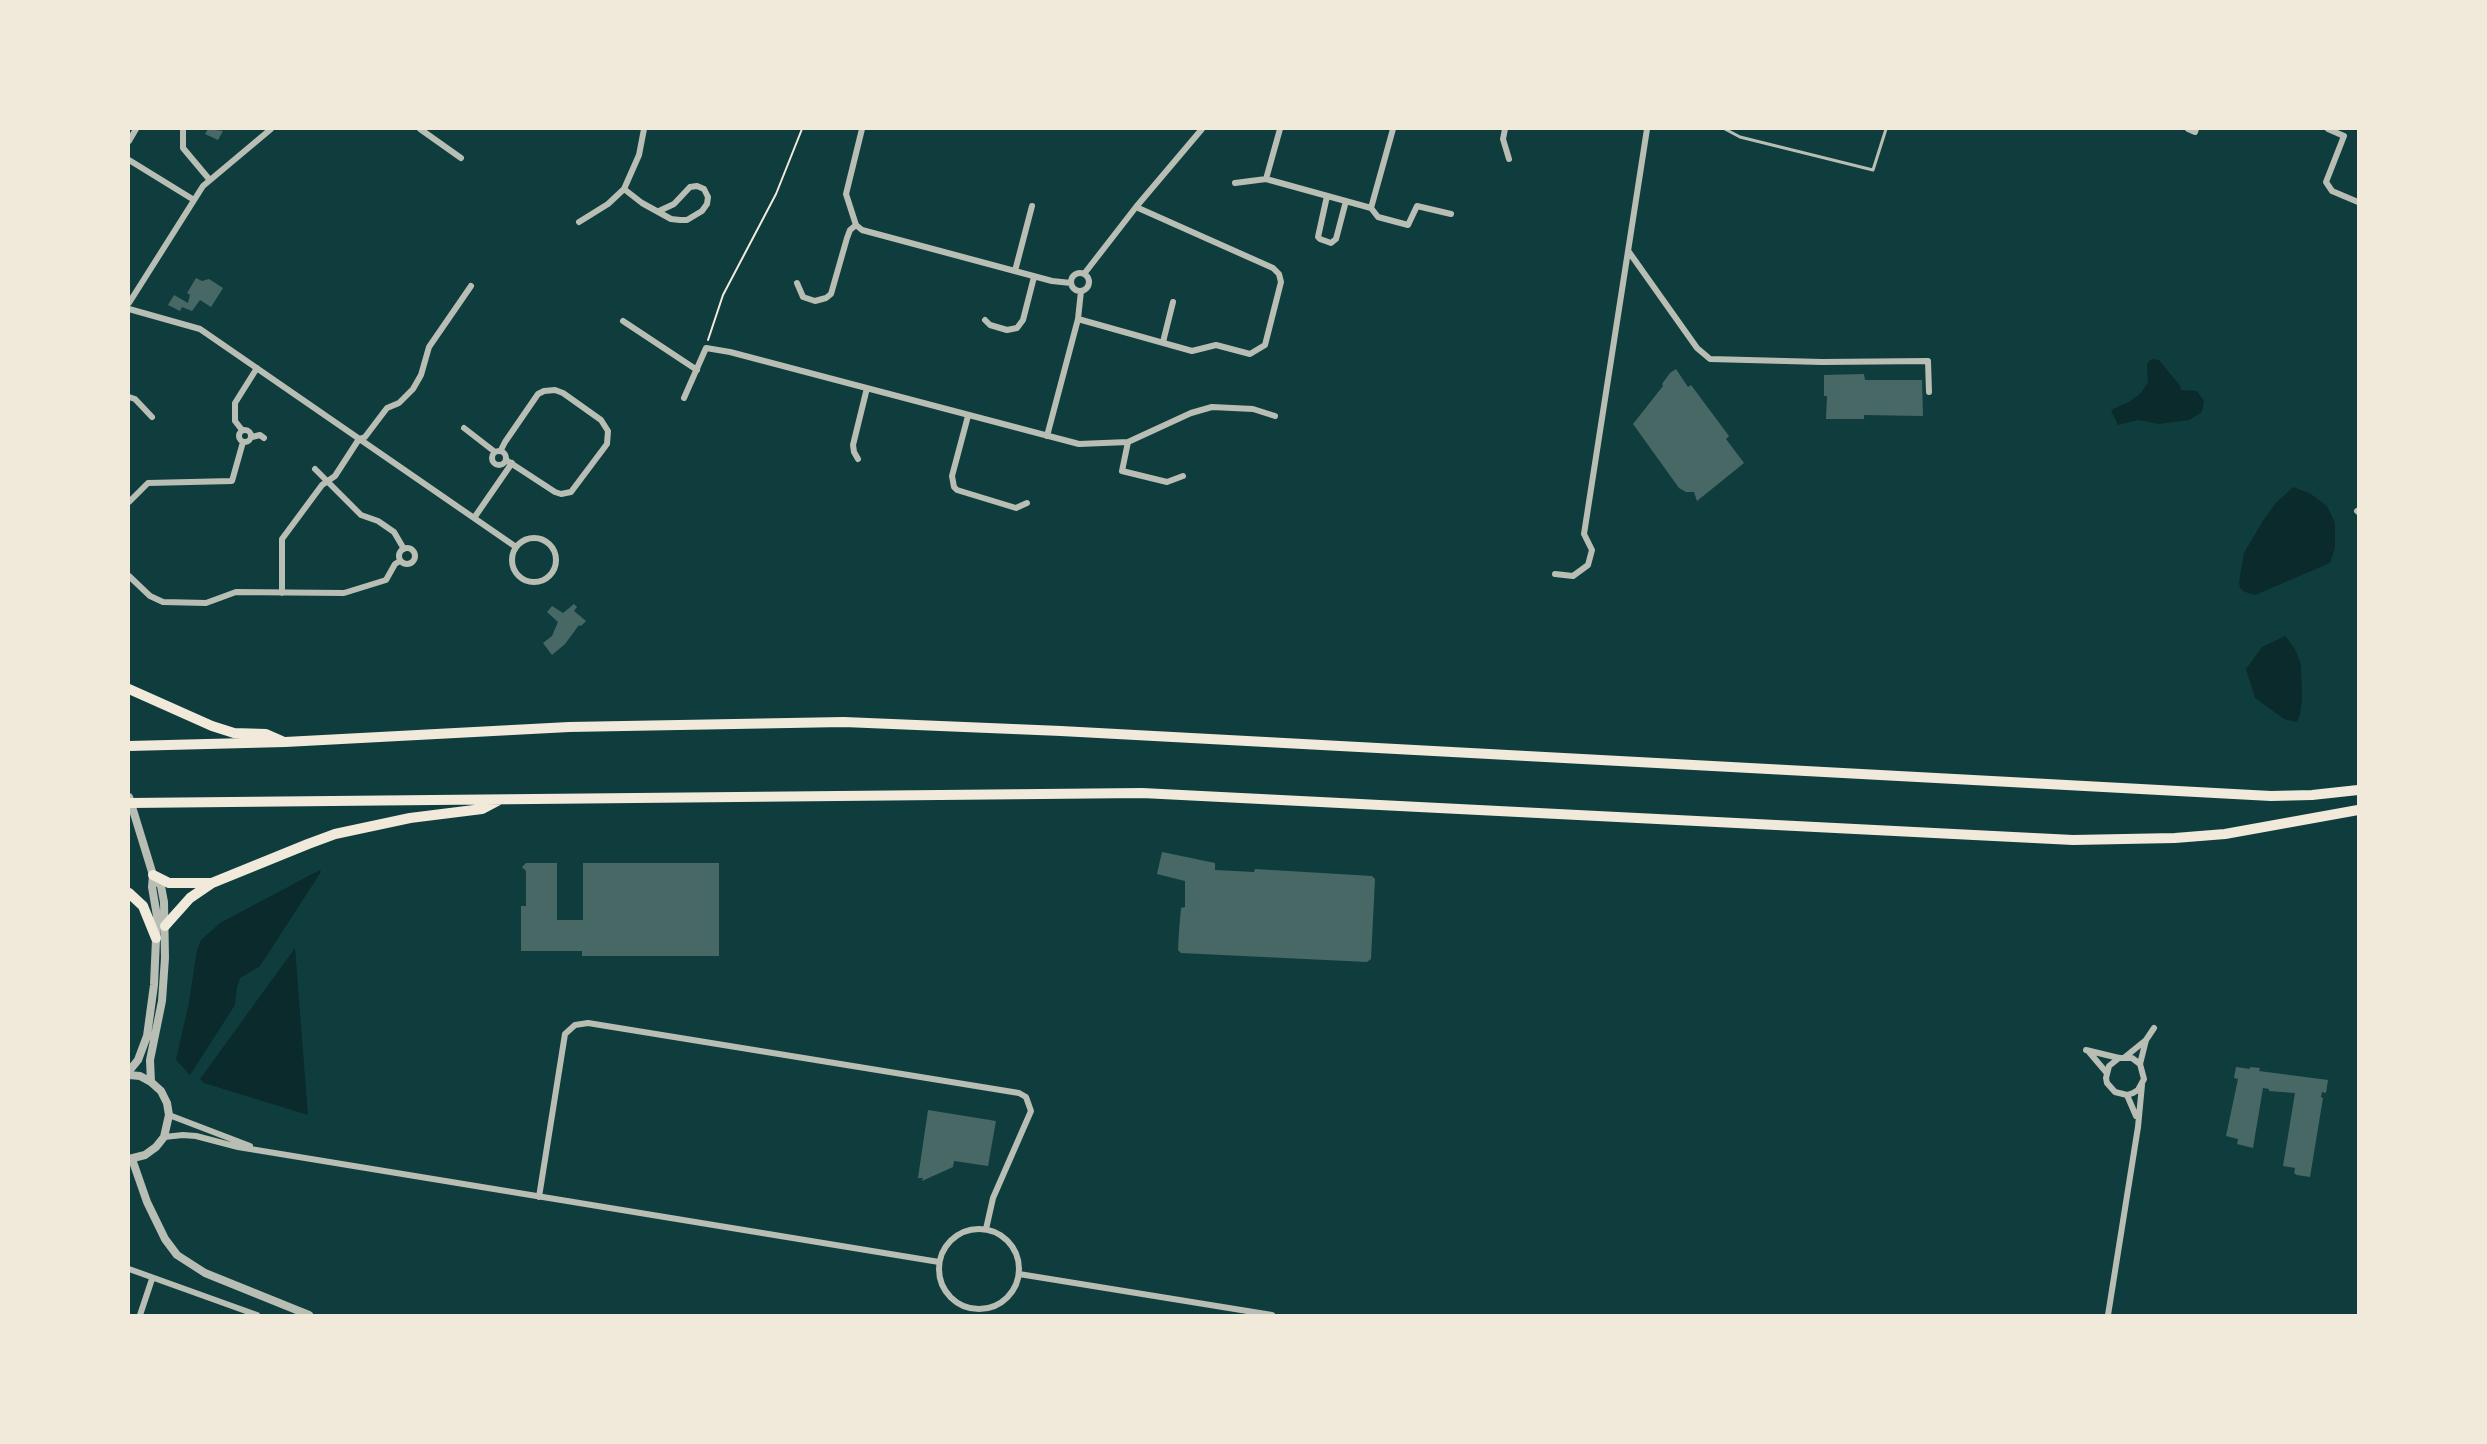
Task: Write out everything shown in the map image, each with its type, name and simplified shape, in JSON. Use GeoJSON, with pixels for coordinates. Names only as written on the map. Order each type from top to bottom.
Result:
{"type":"FeatureCollection","features":[{"type":"Feature","properties":{"kind":"highway"},"geometry":{"type":"LineString","coordinates":[[129,689],[212,726],[234,733],[266,734],[285,742]]}},
{"type":"Feature","properties":{"kind":"highway"},"geometry":{"type":"LineString","coordinates":[[129,746],[285,742],[569,727],[844,722],[1073,731],[2261,795],[2312,795],[2358,790]]}},
{"type":"Feature","properties":{"kind":"highway"},"geometry":{"type":"LineString","coordinates":[[129,803],[1142,793],[2073,840],[2175,838],[2225,834],[2358,810]]}},
{"type":"Feature","properties":{"kind":"highway"},"geometry":{"type":"LineString","coordinates":[[165,926],[190,898],[212,883],[335,834],[410,818],[482,809],[502,799]]}},
{"type":"Feature","properties":{"kind":"highway"},"geometry":{"type":"LineString","coordinates":[[153,875],[169,883],[212,883]]}},
{"type":"Feature","properties":{"kind":"highway"},"geometry":{"type":"LineString","coordinates":[[129,893],[142,906],[156,938]]}},
{"type":"Feature","properties":{"kind":"street"},"geometry":{"type":"LineString","coordinates":[[129,141],[136,129]]}},
{"type":"Feature","properties":{"kind":"street"},"geometry":{"type":"LineString","coordinates":[[183,129],[183,148],[209,179]]}},
{"type":"Feature","properties":{"kind":"street"},"geometry":{"type":"LineString","coordinates":[[129,303],[209,179],[271,129]]}},
{"type":"Feature","properties":{"kind":"street"},"geometry":{"type":"LineString","coordinates":[[420,129],[461,158]]}},
{"type":"Feature","properties":{"kind":"street"},"geometry":{"type":"LineString","coordinates":[[579,222],[608,204],[624,189],[639,156],[644,129]]}},
{"type":"Feature","properties":{"kind":"street"},"geometry":{"type":"LineString","coordinates":[[862,129],[846,194],[856,225],[871,235],[1034,277],[1071,284],[1076,290],[1081,291]]}},
{"type":"Feature","properties":{"kind":"street"},"geometry":{"type":"LineString","coordinates":[[1084,274],[1136,207],[1202,129]]}},
{"type":"Feature","properties":{"kind":"street"},"geometry":{"type":"LineString","coordinates":[[1266,180],[1280,129]]}},
{"type":"Feature","properties":{"kind":"street"},"geometry":{"type":"LineString","coordinates":[[1371,208],[1393,129]]}},
{"type":"Feature","properties":{"kind":"street"},"geometry":{"type":"LineString","coordinates":[[1505,129],[1503,139],[1509,159]]}},
{"type":"Feature","properties":{"kind":"street"},"geometry":{"type":"LineString","coordinates":[[1555,574],[1574,576],[1588,565],[1592,550],[1584,534],[1647,129]]}},
{"type":"Feature","properties":{"kind":"street"},"geometry":{"type":"LineString","coordinates":[[2188,129],[2195,132],[2196,129]]}},
{"type":"Feature","properties":{"kind":"street"},"geometry":{"type":"LineString","coordinates":[[2328,129],[2344,136],[2326,182],[2332,191],[2358,202]]}},
{"type":"Feature","properties":{"kind":"street"},"geometry":{"type":"LineString","coordinates":[[129,160],[194,200]]}},
{"type":"Feature","properties":{"kind":"street"},"geometry":{"type":"LineString","coordinates":[[1235,183],[1266,180],[1371,208],[1378,217],[1408,225],[1417,206],[1451,214]]}},
{"type":"Feature","properties":{"kind":"street"},"geometry":{"type":"LineString","coordinates":[[624,189],[642,203],[671,219],[687,220],[702,211],[707,204],[708,197],[704,189],[697,186],[690,187],[674,204],[659,211]]}},
{"type":"Feature","properties":{"kind":"street"},"geometry":{"type":"LineString","coordinates":[[1328,196],[1318,237],[1331,243],[1336,239],[1346,201]]}},
{"type":"Feature","properties":{"kind":"street"},"geometry":{"type":"LineString","coordinates":[[1015,271],[1032,206]]}},
{"type":"Feature","properties":{"kind":"street"},"geometry":{"type":"LineString","coordinates":[[1078,319],[1192,351],[1216,345],[1250,354],[1265,345],[1281,282],[1279,274],[1273,268],[1136,207]]}},
{"type":"Feature","properties":{"kind":"street"},"geometry":{"type":"LineString","coordinates":[[797,283],[802,297],[821,301],[831,294],[847,238],[850,230],[856,225]]}},
{"type":"Feature","properties":{"kind":"street"},"geometry":{"type":"LineString","coordinates":[[1629,252],[1697,348],[1710,359],[1822,362],[1928,361],[1929,392]]}},
{"type":"Feature","properties":{"kind":"street"},"geometry":{"type":"LineString","coordinates":[[1071,284],[1074,275],[1084,274]]}},
{"type":"Feature","properties":{"kind":"street"},"geometry":{"type":"LineString","coordinates":[[1047,436],[1078,319],[1081,291],[1089,284],[1084,274]]}},
{"type":"Feature","properties":{"kind":"street"},"geometry":{"type":"LineString","coordinates":[[985,320],[990,325],[1007,330],[1017,328],[1023,320],[1034,277]]}},
{"type":"Feature","properties":{"kind":"street"},"geometry":{"type":"LineString","coordinates":[[282,593],[282,539],[326,481],[335,476],[359,439],[365,437],[387,408],[399,403],[413,389],[421,375],[429,347],[471,286]]}},
{"type":"Feature","properties":{"kind":"street"},"geometry":{"type":"LineString","coordinates":[[1162,342],[1173,302]]}},
{"type":"Feature","properties":{"kind":"street"},"geometry":{"type":"LineString","coordinates":[[129,309],[200,329],[516,547]]}},
{"type":"Feature","properties":{"kind":"street"},"geometry":{"type":"LineString","coordinates":[[623,321],[697,370]]}},
{"type":"Feature","properties":{"kind":"street"},"geometry":{"type":"LineString","coordinates":[[684,398],[706,348],[730,352],[1079,444],[1128,442],[1201,409],[1238,408],[1275,416]]}},
{"type":"Feature","properties":{"kind":"street"},"geometry":{"type":"LineString","coordinates":[[252,437],[250,431],[242,430],[235,421],[235,403],[257,368]]}},
{"type":"Feature","properties":{"kind":"street"},"geometry":{"type":"LineString","coordinates":[[858,459],[853,445],[867,388]]}},
{"type":"Feature","properties":{"kind":"street"},"geometry":{"type":"LineString","coordinates":[[464,428],[498,451],[506,454],[509,462],[555,492],[566,494],[576,489],[604,448],[608,440],[605,423],[555,390],[538,394],[505,442],[498,451],[492,459],[497,465],[509,462]]}},
{"type":"Feature","properties":{"kind":"street"},"geometry":{"type":"LineString","coordinates":[[129,398],[135,399],[152,417]]}},
{"type":"Feature","properties":{"kind":"street"},"geometry":{"type":"LineString","coordinates":[[968,416],[952,476],[954,487],[957,490],[1017,507],[1027,503]]}},
{"type":"Feature","properties":{"kind":"street"},"geometry":{"type":"LineString","coordinates":[[242,430],[239,437],[243,442]]}},
{"type":"Feature","properties":{"kind":"street"},"geometry":{"type":"LineString","coordinates":[[243,442],[260,435],[264,438]]}},
{"type":"Feature","properties":{"kind":"street"},"geometry":{"type":"LineString","coordinates":[[129,502],[148,483],[232,481],[243,442]]}},
{"type":"Feature","properties":{"kind":"street"},"geometry":{"type":"LineString","coordinates":[[1128,442],[1122,471],[1167,482],[1183,476]]}},
{"type":"Feature","properties":{"kind":"street"},"geometry":{"type":"LineString","coordinates":[[474,518],[509,462]]}},
{"type":"Feature","properties":{"kind":"street"},"geometry":{"type":"LineString","coordinates":[[315,469],[361,515],[378,521],[394,532],[404,549],[413,551],[414,556],[409,564],[400,561]]}},
{"type":"Feature","properties":{"kind":"street"},"geometry":{"type":"LineString","coordinates":[[530,538],[545,541],[550,545],[556,557],[551,574],[532,582],[520,577],[512,562],[516,547],[530,538]]}},
{"type":"Feature","properties":{"kind":"street"},"geometry":{"type":"LineString","coordinates":[[400,561],[399,553],[404,549]]}},
{"type":"Feature","properties":{"kind":"street"},"geometry":{"type":"LineString","coordinates":[[129,576],[150,596],[163,602],[206,603],[236,592],[344,593],[386,580],[395,564],[400,561]]}},
{"type":"Feature","properties":{"kind":"street"},"geometry":{"type":"LineString","coordinates":[[129,797],[153,875],[156,938],[154,985],[147,1036],[138,1060],[129,1073],[152,1082],[161,1091],[169,1115],[164,1137],[156,1147],[145,1155],[131,1158],[151,1211],[165,1239],[177,1255],[205,1273],[309,1315]]}},
{"type":"Feature","properties":{"kind":"street"},"geometry":{"type":"LineString","coordinates":[[152,1082],[150,1060],[162,1002],[165,926],[161,886],[153,875]]}},
{"type":"Feature","properties":{"kind":"street"},"geometry":{"type":"LineString","coordinates":[[539,1197],[565,1034],[575,1025],[588,1023],[1019,1093],[1026,1097],[1031,1111],[993,1198],[986,1229]]}},
{"type":"Feature","properties":{"kind":"street"},"geometry":{"type":"LineString","coordinates":[[2142,1085],[2127,1095],[2115,1092],[2110,1089],[2106,1072],[2113,1061],[2145,1040],[2154,1028]]}},
{"type":"Feature","properties":{"kind":"street"},"geometry":{"type":"LineString","coordinates":[[2108,1315],[2138,1127],[2137,1119],[2144,1073],[2140,1064],[2145,1040]]}},
{"type":"Feature","properties":{"kind":"street"},"geometry":{"type":"LineString","coordinates":[[2106,1072],[2086,1050],[2122,1057],[2140,1064]]}},
{"type":"Feature","properties":{"kind":"street"},"geometry":{"type":"LineString","coordinates":[[2127,1095],[2137,1119]]}},
{"type":"Feature","properties":{"kind":"street"},"geometry":{"type":"LineString","coordinates":[[169,1115],[254,1147]]}},
{"type":"Feature","properties":{"kind":"street"},"geometry":{"type":"LineString","coordinates":[[164,1137],[183,1135],[539,1197],[939,1262]]}},
{"type":"Feature","properties":{"kind":"street"},"geometry":{"type":"LineString","coordinates":[[986,1229],[1007,1240],[1018,1261],[1019,1274],[1016,1286],[1009,1296],[999,1304],[974,1312],[951,1298],[943,1288],[938,1275],[939,1262],[943,1250],[961,1232],[986,1229]]}},
{"type":"Feature","properties":{"kind":"street"},"geometry":{"type":"LineString","coordinates":[[129,1269],[257,1315]]}},
{"type":"Feature","properties":{"kind":"street"},"geometry":{"type":"LineString","coordinates":[[1019,1274],[1272,1315]]}},
{"type":"Feature","properties":{"kind":"street"},"geometry":{"type":"LineString","coordinates":[[140,1315],[152,1279]]}},
{"type":"Feature","properties":{"kind":"lane"},"geometry":{"type":"LineString","coordinates":[[1725,129],[1740,137],[1872,170],[1886,129]]}},
{"type":"Feature","properties":{"kind":"path"},"geometry":{"type":"LineString","coordinates":[[706,348],[723,295],[776,194],[802,129]]}},
{"type":"Feature","properties":{"kind":"water"},"geometry":{"type":"Polygon","coordinates":[[[2152,359],[2159,360],[2181,390],[2197,391],[2204,401],[2202,412],[2189,420],[2159,424],[2138,420],[2118,425],[2111,410],[2129,402],[2141,393],[2148,382],[2147,366],[2152,359]]]}},
{"type":"Feature","properties":{"kind":"water"},"geometry":{"type":"Polygon","coordinates":[[[2293,487],[2311,494],[2327,506],[2335,523],[2335,547],[2330,563],[2255,595],[2245,592],[2240,588],[2239,582],[2244,553],[2264,519],[2276,503],[2293,487]]]}},
{"type":"Feature","properties":{"kind":"water"},"geometry":{"type":"Polygon","coordinates":[[[2285,636],[2295,649],[2301,665],[2302,700],[2297,722],[2284,719],[2255,698],[2246,669],[2262,647],[2285,636]]]}},
{"type":"Feature","properties":{"kind":"water"},"geometry":{"type":"Polygon","coordinates":[[[320,870],[321,872],[260,966],[240,978],[235,1005],[190,1075],[176,1060],[189,1002],[197,950],[201,940],[220,923],[320,870]]]}},
{"type":"Feature","properties":{"kind":"water"},"geometry":{"type":"Polygon","coordinates":[[[295,948],[308,1115],[204,1083],[200,1079],[295,948]]]}},
{"type":"Feature","properties":{"kind":"building"},"geometry":{"type":"Polygon","coordinates":[[[208,129],[223,131],[218,140],[205,134],[208,129]]]}},
{"type":"Feature","properties":{"kind":"building"},"geometry":{"type":"Polygon","coordinates":[[[196,278],[202,281],[209,279],[223,288],[211,307],[200,300],[192,311],[182,307],[180,311],[168,305],[174,295],[188,303],[190,295],[187,293],[196,278]]]}},
{"type":"Feature","properties":{"kind":"building"},"geometry":{"type":"Polygon","coordinates":[[[1676,369],[1688,387],[1691,385],[1729,436],[1726,439],[1744,463],[1697,501],[1694,492],[1686,492],[1679,488],[1633,424],[1663,386],[1662,384],[1670,373],[1676,369]]]}},
{"type":"Feature","properties":{"kind":"building"},"geometry":{"type":"Polygon","coordinates":[[[1864,374],[1865,380],[1922,380],[1923,416],[1864,415],[1864,419],[1826,419],[1827,396],[1824,396],[1824,375],[1864,374]]]}},
{"type":"Feature","properties":{"kind":"building"},"geometry":{"type":"Polygon","coordinates":[[[574,604],[577,607],[574,611],[586,621],[581,626],[579,625],[565,644],[552,655],[543,643],[552,636],[558,622],[547,612],[552,606],[563,613],[574,604]]]}},
{"type":"Feature","properties":{"kind":"building"},"geometry":{"type":"Polygon","coordinates":[[[1162,852],[1215,863],[1215,870],[1254,872],[1255,869],[1372,876],[1375,879],[1371,959],[1367,962],[1181,953],[1178,950],[1179,931],[1181,908],[1185,907],[1185,881],[1157,874],[1162,852]]]}},
{"type":"Feature","properties":{"kind":"building"},"geometry":{"type":"Polygon","coordinates":[[[526,863],[557,863],[557,920],[583,920],[583,863],[719,863],[719,956],[582,956],[582,951],[521,951],[521,906],[526,906],[526,871],[522,867],[526,863]]]}},
{"type":"Feature","properties":{"kind":"building"},"geometry":{"type":"Polygon","coordinates":[[[2236,1067],[2260,1068],[2259,1071],[2328,1080],[2326,1093],[2322,1092],[2321,1097],[2323,1098],[2310,1177],[2297,1175],[2294,1173],[2295,1168],[2283,1166],[2295,1093],[2269,1091],[2263,1088],[2253,1148],[2237,1144],[2238,1139],[2226,1136],[2238,1079],[2234,1078],[2236,1067]]]}},
{"type":"Feature","properties":{"kind":"building"},"geometry":{"type":"Polygon","coordinates":[[[928,1110],[996,1121],[988,1166],[954,1161],[953,1167],[922,1181],[923,1178],[918,1178],[928,1110]]]}}]}
